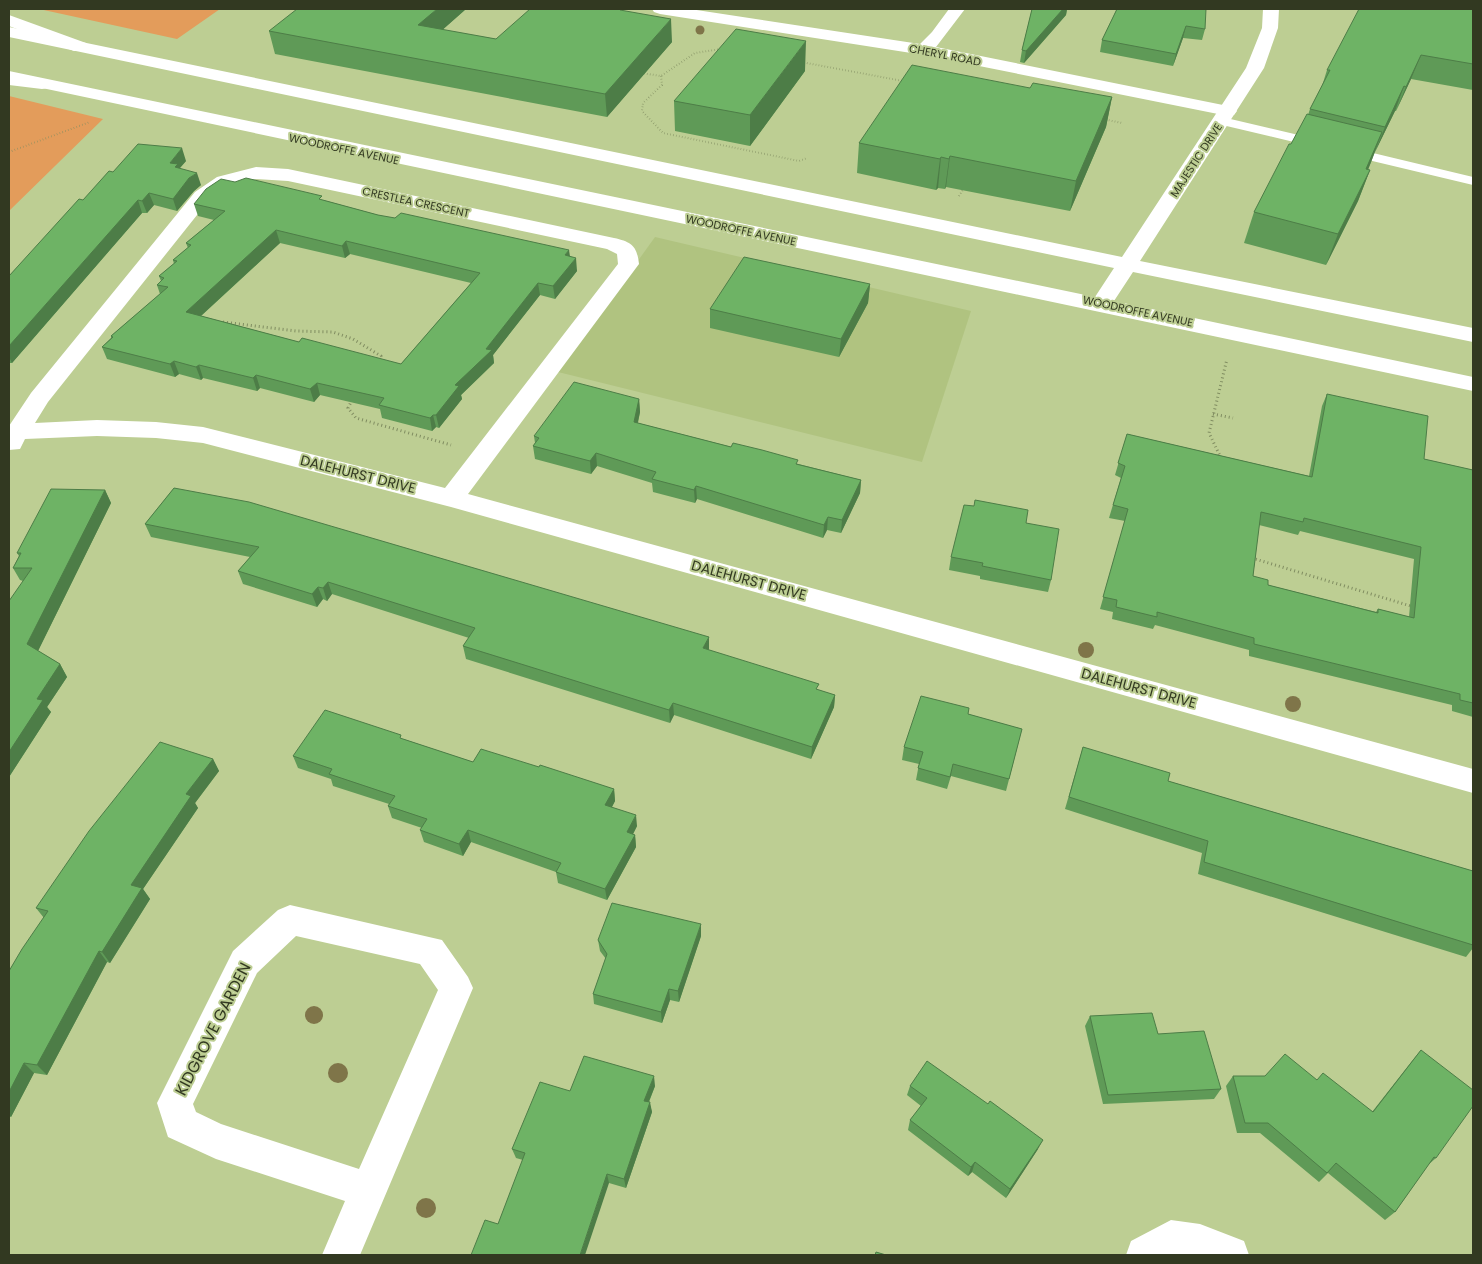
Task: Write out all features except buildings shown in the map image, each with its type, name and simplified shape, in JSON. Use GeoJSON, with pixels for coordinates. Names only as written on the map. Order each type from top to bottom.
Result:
{"type":"FeatureCollection","features":[{"type":"Feature","properties":{"kind":"street","name":"CHERYL ROAD"},"geometry":{"type":"LineString","coordinates":[[660,9],[924,50],[1225,116]]}},
{"type":"Feature","properties":{"kind":"street"},"geometry":{"type":"LineString","coordinates":[[924,50],[938,36],[957,9]]}},
{"type":"Feature","properties":{"kind":"street","name":"MAJESTIC DRIVE"},"geometry":{"type":"LineString","coordinates":[[1102,303],[1255,68],[1270,28],[1271,9]]}},
{"type":"Feature","properties":{"kind":"street"},"geometry":{"type":"LineString","coordinates":[[9,20],[80,47]]}},
{"type":"Feature","properties":{"kind":"street","name":"WOODROFFE AVENUE"},"geometry":{"type":"LineString","coordinates":[[9,32],[80,47],[748,209],[1102,303],[1473,384]]}},
{"type":"Feature","properties":{"kind":"street","name":"WOODROFFE AVENUE"},"geometry":{"type":"LineString","coordinates":[[9,78],[534,188],[748,209],[1127,265],[1473,335]]}},
{"type":"Feature","properties":{"kind":"street","name":"CRESTLEA CRESCENT"},"geometry":{"type":"LineString","coordinates":[[13,439],[39,398],[202,196],[224,181],[256,173],[298,177],[614,244],[627,251],[629,264],[451,498]]}},
{"type":"Feature","properties":{"kind":"street","name":"DALEHURST DRIVE"},"geometry":{"type":"LineString","coordinates":[[13,439],[97,428],[189,433],[451,498],[1473,781]]}},
{"type":"Feature","properties":{"kind":"street","name":"KIDGROVE GARDEN"},"geometry":{"type":"LineString","coordinates":[[341,1255],[370,1191],[456,988],[430,951],[290,920],[244,962],[175,1102],[181,1124],[216,1141],[370,1191]]}},
{"type":"Feature","properties":{"kind":"street"},"geometry":{"type":"LineString","coordinates":[[1145,1255],[1172,1239],[1200,1243],[1230,1255]]}},
{"type":"Feature","properties":{"kind":"lane"},"geometry":{"type":"LineString","coordinates":[[1225,116],[1473,181]]}},
{"type":"Feature","properties":{"kind":"path"},"geometry":{"type":"LineString","coordinates":[[638,72],[661,76],[695,51],[704,49],[729,50]]}},
{"type":"Feature","properties":{"kind":"path"},"geometry":{"type":"LineString","coordinates":[[792,61],[907,82]]}},
{"type":"Feature","properties":{"kind":"path"},"geometry":{"type":"LineString","coordinates":[[661,76],[662,85],[643,103],[642,111],[663,133],[798,161],[807,158]]}},
{"type":"Feature","properties":{"kind":"path"},"geometry":{"type":"LineString","coordinates":[[9,152],[137,105]]}},
{"type":"Feature","properties":{"kind":"path"},"geometry":{"type":"LineString","coordinates":[[1094,118],[1122,123]]}},
{"type":"Feature","properties":{"kind":"path"},"geometry":{"type":"LineString","coordinates":[[959,196],[964,187]]}},
{"type":"Feature","properties":{"kind":"path"},"geometry":{"type":"LineString","coordinates":[[220,322],[341,334],[379,353],[381,356],[379,363]]}},
{"type":"Feature","properties":{"kind":"path"},"geometry":{"type":"LineString","coordinates":[[1222,460],[1209,433],[1228,354]]}},
{"type":"Feature","properties":{"kind":"path"},"geometry":{"type":"LineString","coordinates":[[356,395],[348,408],[356,418],[484,454]]}},
{"type":"Feature","properties":{"kind":"path"},"geometry":{"type":"LineString","coordinates":[[1213,414],[1233,418]]}},
{"type":"Feature","properties":{"kind":"path"},"geometry":{"type":"LineString","coordinates":[[1250,557],[1418,608]]}},
{"type":"Feature","properties":{"kind":"shaded area"},"geometry":{"type":"Polygon","coordinates":[[[39,9],[220,9],[177,39],[39,9]]]}},
{"type":"Feature","properties":{"kind":"shaded area"},"geometry":{"type":"Polygon","coordinates":[[[9,96],[103,119],[9,211],[9,96]]]}},
{"type":"Feature","properties":{"kind":"shaded area"},"geometry":{"type":"Polygon","coordinates":[[[655,237],[971,311],[922,462],[558,372],[655,237]]]}}]}
